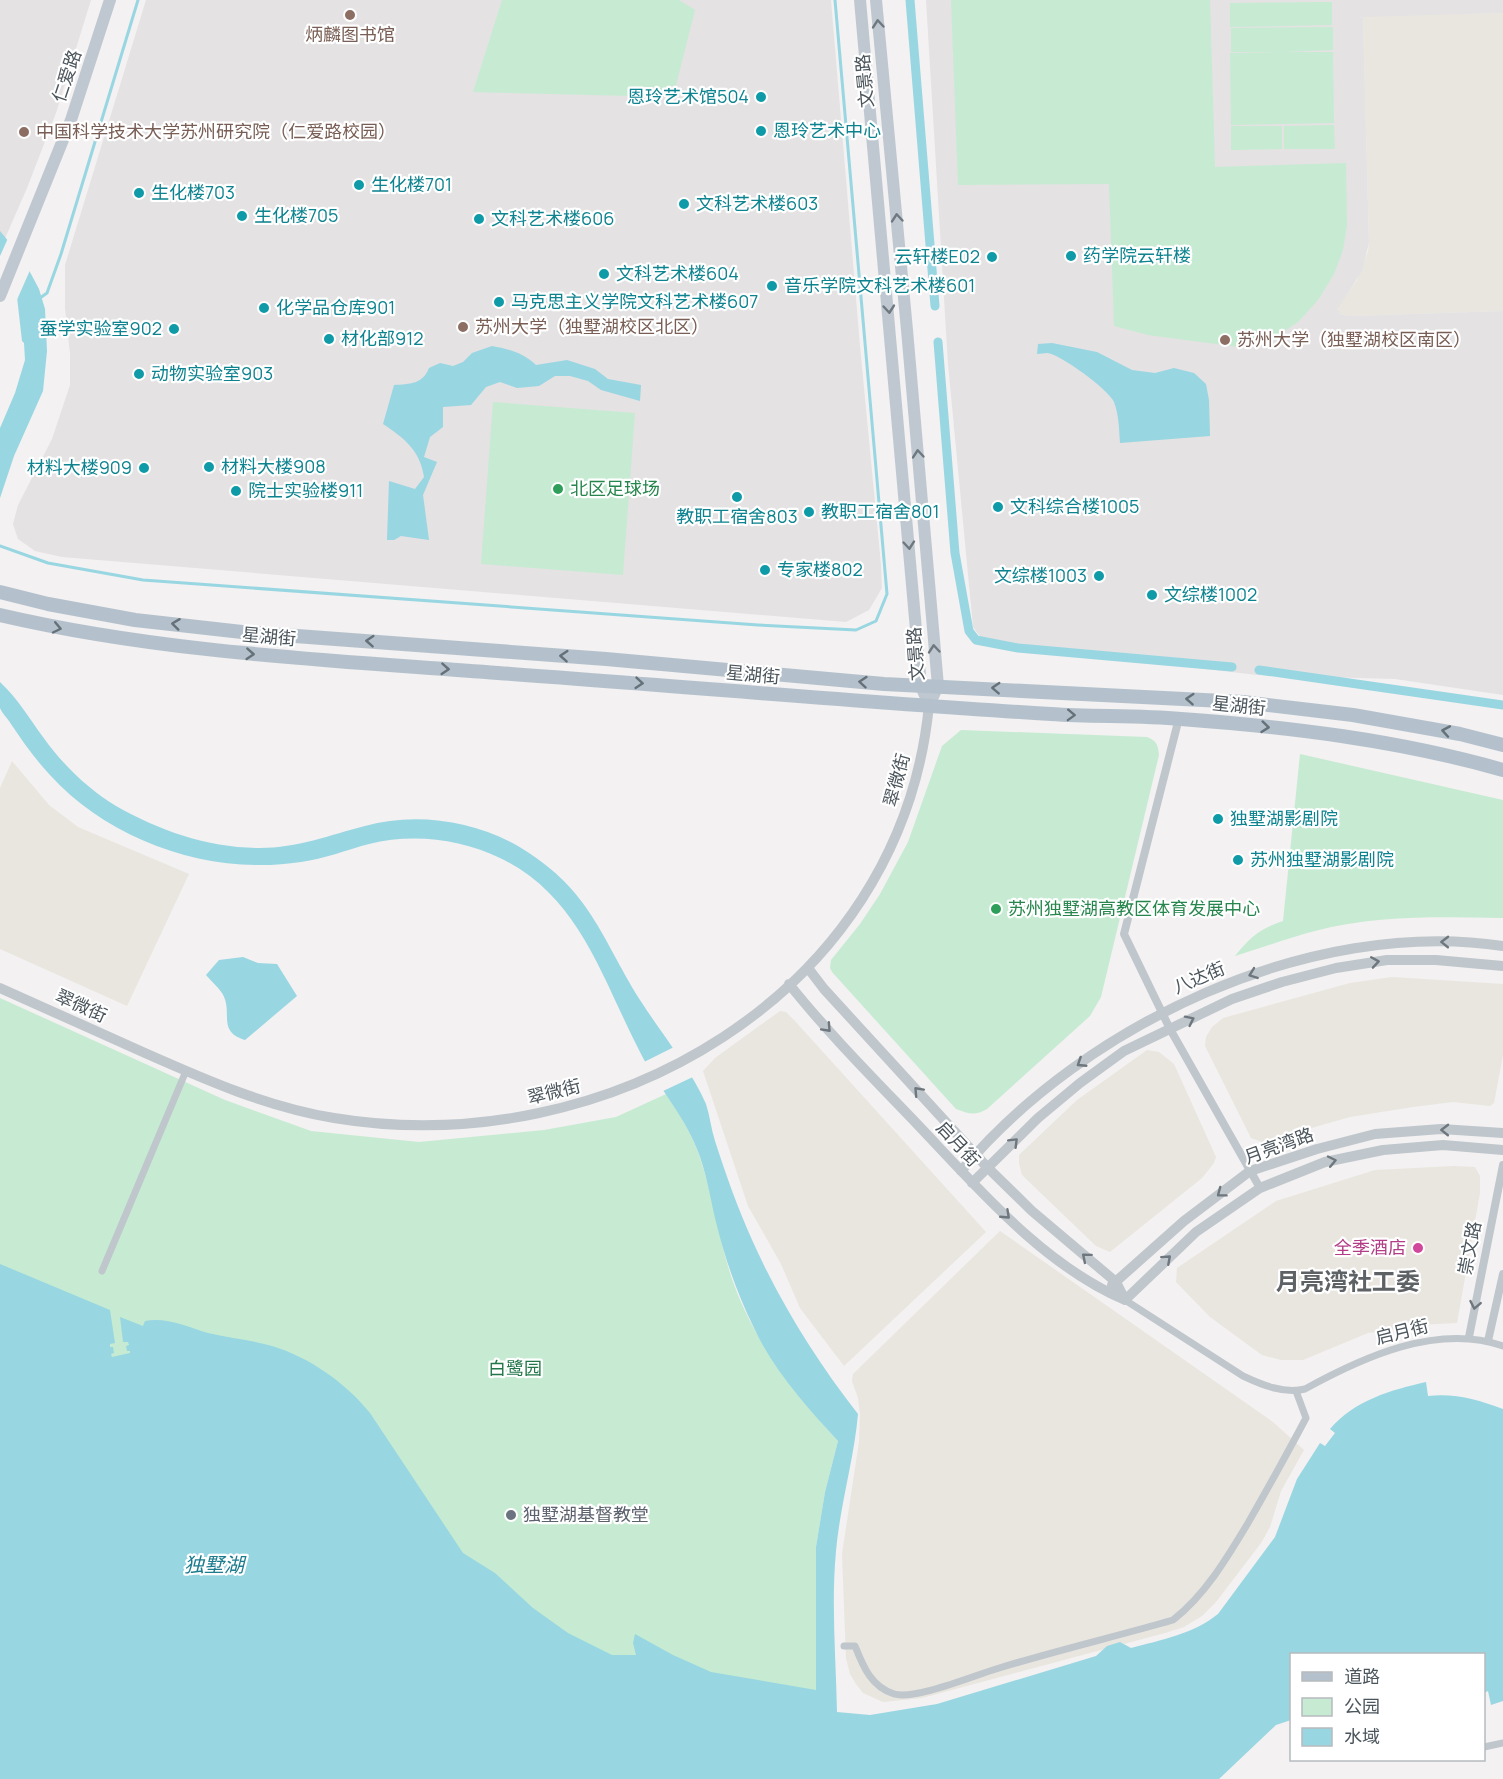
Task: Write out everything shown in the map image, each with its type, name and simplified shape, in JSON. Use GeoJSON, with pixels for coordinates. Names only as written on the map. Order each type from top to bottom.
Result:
{"type":"FeatureCollection","features":[{"type":"Feature","properties":{"kind":"main road","name":"仁爱路"},"geometry":{"type":"LineString","coordinates":[[1,293],[78,100],[110,0]]}},
{"type":"Feature","properties":{"kind":"main road","name":"文景路"},"geometry":{"type":"LineString","coordinates":[[860,0],[921,686],[929,705]]}},
{"type":"Feature","properties":{"kind":"main road","name":"文景路"},"geometry":{"type":"LineString","coordinates":[[876,0],[938,686],[929,705]]}},
{"type":"Feature","properties":{"kind":"main road","name":"星湖街"},"geometry":{"type":"LineString","coordinates":[[0,592],[48,604],[114,616],[232,631],[921,686],[1243,702],[1353,715],[1460,734],[1503,745]]}},
{"type":"Feature","properties":{"kind":"main road","name":"星湖街"},"geometry":{"type":"LineString","coordinates":[[0,615],[85,634],[231,652],[884,703],[1054,714],[1179,718],[1302,731],[1419,748],[1503,770]]}},
{"type":"Feature","properties":{"kind":"street","name":"翠微街"},"geometry":{"type":"LineString","coordinates":[[0,988],[247,1096],[310,1113],[363,1122],[417,1126],[461,1125],[526,1116],[589,1100],[650,1077],[689,1057],[744,1022],[808,968],[855,911],[892,847],[917,778],[929,705]]}},
{"type":"Feature","properties":{"kind":"street"},"geometry":{"type":"LineString","coordinates":[[1179,718],[1124,934],[1170,1029],[1260,1188]]}},
{"type":"Feature","properties":{"kind":"street","name":"八达街"},"geometry":{"type":"LineString","coordinates":[[961,1171],[975,1154],[1028,1105],[1072,1069],[1162,1012],[1228,983],[1275,966],[1335,952],[1398,943],[1438,942],[1503,946]]}},
{"type":"Feature","properties":{"kind":"street","name":"八达街"},"geometry":{"type":"LineString","coordinates":[[972,1183],[1038,1118],[1124,1051],[1232,999],[1282,982],[1336,968],[1387,960],[1436,960],[1503,966]]}},
{"type":"Feature","properties":{"kind":"street","name":"启月街"},"geometry":{"type":"LineString","coordinates":[[808,968],[824,989],[987,1167],[1032,1211],[1116,1282],[1125,1300]]}},
{"type":"Feature","properties":{"kind":"street","name":"启月街"},"geometry":{"type":"LineString","coordinates":[[789,984],[972,1183],[1058,1261],[1105,1291],[1125,1300],[1243,1376],[1263,1385],[1296,1391],[1305,1389],[1382,1352],[1450,1337],[1468,1337],[1503,1346]]}},
{"type":"Feature","properties":{"kind":"street"},"geometry":{"type":"LineString","coordinates":[[102,1271],[186,1071]]}},
{"type":"Feature","properties":{"kind":"street","name":"月亮湾路"},"geometry":{"type":"LineString","coordinates":[[1105,1291],[1184,1221],[1250,1171],[1317,1149],[1375,1134],[1441,1129],[1503,1133]]}},
{"type":"Feature","properties":{"kind":"street","name":"月亮湾路"},"geometry":{"type":"LineString","coordinates":[[1125,1300],[1196,1232],[1260,1188],[1324,1162],[1383,1150],[1443,1145],[1503,1150]]}},
{"type":"Feature","properties":{"kind":"street","name":"崇文路"},"geometry":{"type":"LineString","coordinates":[[1468,1337],[1503,1165]]}},
{"type":"Feature","properties":{"kind":"street","name":"崇文路"},"geometry":{"type":"LineString","coordinates":[[1488,1341],[1503,1274]]}},
{"type":"Feature","properties":{"kind":"street"},"geometry":{"type":"LineString","coordinates":[[844,1646],[855,1646],[868,1676],[876,1684],[895,1694],[926,1692],[996,1669],[1173,1620],[1190,1607],[1224,1562],[1278,1472],[1306,1418],[1296,1391]]}},
{"type":"Feature","properties":{"kind":"street"},"geometry":{"type":"LineString","coordinates":[[1485,1747],[1503,1743]]}},
{"type":"Feature","properties":{"kind":"shaded area","name":"中国科学技术大学苏州研究院（仁爱路校园）"},"geometry":{"type":"Polygon","coordinates":[[[0,0],[91,0],[56,113],[0,250],[0,0]]]}},
{"type":"Feature","properties":{"kind":"shaded area","name":"苏州大学（独墅湖校区北区）"},"geometry":{"type":"Polygon","coordinates":[[[146,0],[831,0],[881,565],[882,588],[869,610],[846,622],[62,557],[35,551],[18,539],[13,524],[18,505],[52,439],[70,385],[65,265],[146,0]]]}},
{"type":"Feature","properties":{"kind":"shaded area","name":"苏州大学（独墅湖校区南区）"},"geometry":{"type":"Polygon","coordinates":[[[926,0],[1503,0],[1503,13],[1363,17],[1369,243],[1362,271],[1338,309],[1340,314],[1349,316],[1503,311],[1503,695],[1395,679],[1257,675],[1000,645],[981,638],[973,627],[948,364],[926,0]]]}},
{"type":"Feature","properties":{"kind":"shaded area"},"geometry":{"type":"Polygon","coordinates":[[[1503,13],[1503,311],[1349,316],[1340,314],[1339,306],[1357,280],[1369,243],[1363,16],[1503,13]]]}},
{"type":"Feature","properties":{"kind":"shaded area"},"geometry":{"type":"Polygon","coordinates":[[[12,761],[49,805],[78,827],[189,874],[127,1006],[0,949],[0,788],[12,761]]]}},
{"type":"Feature","properties":{"kind":"shaded area"},"geometry":{"type":"Polygon","coordinates":[[[1392,977],[1503,984],[1503,1055],[1494,1103],[1490,1106],[1453,1102],[1413,1107],[1350,1117],[1262,1142],[1251,1138],[1205,1046],[1206,1037],[1212,1027],[1223,1018],[1350,983],[1392,977]]]}},
{"type":"Feature","properties":{"kind":"shaded area"},"geometry":{"type":"Polygon","coordinates":[[[780,1011],[786,1012],[794,1020],[986,1232],[844,1366],[800,1308],[781,1264],[748,1206],[703,1071],[715,1058],[780,1011]]]}},
{"type":"Feature","properties":{"kind":"shaded area"},"geometry":{"type":"Polygon","coordinates":[[[1147,1050],[1159,1052],[1174,1064],[1216,1157],[1202,1178],[1110,1252],[1096,1246],[1022,1175],[1019,1155],[1077,1100],[1147,1050]]]}},
{"type":"Feature","properties":{"kind":"shaded area"},"geometry":{"type":"Polygon","coordinates":[[[1475,1167],[1480,1176],[1480,1193],[1457,1323],[1417,1325],[1368,1333],[1303,1360],[1281,1360],[1262,1355],[1210,1317],[1176,1282],[1177,1268],[1276,1201],[1375,1170],[1475,1167]]]}},
{"type":"Feature","properties":{"kind":"shaded area"},"geometry":{"type":"Polygon","coordinates":[[[1000,1231],[1273,1422],[1304,1450],[1281,1491],[1270,1527],[1261,1543],[1216,1602],[1202,1616],[1184,1627],[922,1698],[883,1702],[863,1693],[850,1674],[846,1658],[842,1554],[859,1442],[860,1414],[858,1398],[852,1381],[853,1374],[1000,1231]]]}},
{"type":"Feature","properties":{"kind":"green space"},"geometry":{"type":"Polygon","coordinates":[[[502,0],[679,0],[695,10],[673,97],[473,92],[502,0]]]}},
{"type":"Feature","properties":{"kind":"green space"},"geometry":{"type":"Polygon","coordinates":[[[951,0],[1210,0],[1215,167],[1346,163],[1347,225],[1343,250],[1334,274],[1318,300],[1298,322],[1271,340],[1246,348],[1148,335],[1114,326],[1109,184],[958,185],[951,0]]]}},
{"type":"Feature","properties":{"kind":"green space"},"geometry":{"type":"Polygon","coordinates":[[[1332,2],[1332,25],[1230,27],[1230,3],[1332,2]]]}},
{"type":"Feature","properties":{"kind":"green space"},"geometry":{"type":"Polygon","coordinates":[[[1333,27],[1333,50],[1231,52],[1231,28],[1333,27]]]}},
{"type":"Feature","properties":{"kind":"green space"},"geometry":{"type":"Polygon","coordinates":[[[1333,52],[1334,123],[1231,125],[1230,53],[1333,52]]]}},
{"type":"Feature","properties":{"kind":"green space"},"geometry":{"type":"Polygon","coordinates":[[[1334,125],[1335,149],[1284,149],[1284,126],[1334,125]]]}},
{"type":"Feature","properties":{"kind":"green space"},"geometry":{"type":"Polygon","coordinates":[[[1231,126],[1282,126],[1282,149],[1231,150],[1231,126]]]}},
{"type":"Feature","properties":{"kind":"green space","name":"北区足球场"},"geometry":{"type":"Polygon","coordinates":[[[493,402],[635,413],[623,575],[481,564],[493,402]]]}},
{"type":"Feature","properties":{"kind":"green space","name":"苏州独墅湖高教区体育发展中心"},"geometry":{"type":"Polygon","coordinates":[[[961,730],[1147,737],[1156,744],[1159,755],[1101,997],[1090,1016],[987,1109],[975,1113],[956,1109],[830,968],[831,960],[860,924],[880,894],[908,842],[942,746],[961,730]]]}},
{"type":"Feature","properties":{"kind":"green space"},"geometry":{"type":"Polygon","coordinates":[[[1300,754],[1503,800],[1503,918],[1408,918],[1361,922],[1315,931],[1235,956],[1256,934],[1283,921],[1300,754]]]}},
{"type":"Feature","properties":{"kind":"green space","name":"白鹭园"},"geometry":{"type":"Polygon","coordinates":[[[0,998],[225,1100],[311,1131],[419,1142],[544,1130],[616,1117],[666,1094],[697,1149],[730,1273],[749,1320],[775,1363],[838,1441],[825,1492],[816,1547],[817,1690],[667,1722],[0,1366],[0,998]]]}},
{"type":"Feature","properties":{"kind":"water"},"geometry":{"type":"Polygon","coordinates":[[[0,231],[23,259],[39,289],[45,309],[47,351],[43,391],[14,456],[0,498],[0,428],[15,393],[25,360],[17,297],[0,263],[0,231]]]}},
{"type":"Feature","properties":{"kind":"water"},"geometry":{"type":"Polygon","coordinates":[[[1052,343],[1097,352],[1132,370],[1155,373],[1174,368],[1194,373],[1206,384],[1210,436],[1120,443],[1117,412],[1110,396],[1094,381],[1062,359],[1047,353],[1037,354],[1038,344],[1052,343]]]}},
{"type":"Feature","properties":{"kind":"water"},"geometry":{"type":"Polygon","coordinates":[[[492,346],[516,352],[536,365],[567,360],[595,369],[608,379],[641,385],[640,401],[601,390],[588,381],[570,376],[555,376],[539,386],[517,388],[500,382],[486,387],[471,405],[443,407],[443,427],[430,437],[424,457],[437,462],[423,495],[429,540],[401,536],[394,540],[387,540],[389,481],[415,489],[424,477],[415,452],[398,434],[383,424],[394,385],[415,382],[423,377],[429,368],[440,363],[453,366],[463,362],[472,353],[492,346]]]}},
{"type":"Feature","properties":{"kind":"water","name":"独墅湖"},"geometry":{"type":"Polygon","coordinates":[[[0,682],[18,702],[58,757],[86,784],[116,806],[167,830],[222,845],[260,848],[300,843],[386,822],[428,820],[450,822],[511,842],[551,869],[583,903],[642,1003],[700,1091],[732,1192],[764,1265],[800,1331],[858,1414],[838,1534],[835,1571],[837,1712],[870,1715],[937,1704],[1096,1656],[1107,1646],[1120,1642],[1131,1648],[1176,1636],[1198,1627],[1218,1614],[1275,1537],[1297,1479],[1320,1443],[1325,1446],[1335,1433],[1330,1429],[1362,1403],[1426,1382],[1428,1396],[1467,1398],[1503,1409],[1503,1701],[1491,1705],[1488,1691],[1485,1692],[1485,1653],[1290,1653],[1290,1720],[1276,1725],[1219,1779],[0,1779],[0,1264],[110,1310],[115,1343],[110,1344],[114,1353],[111,1354],[112,1357],[130,1353],[126,1346],[129,1345],[128,1342],[123,1342],[120,1317],[143,1326],[145,1321],[169,1321],[208,1333],[272,1346],[300,1357],[326,1372],[350,1391],[370,1413],[463,1553],[495,1573],[533,1608],[568,1633],[612,1655],[636,1655],[633,1643],[635,1634],[711,1672],[816,1690],[816,1547],[825,1492],[838,1441],[792,1388],[762,1344],[728,1265],[700,1157],[688,1129],[640,1052],[586,942],[550,894],[527,874],[500,858],[469,846],[436,840],[386,841],[310,861],[267,865],[232,864],[165,849],[132,836],[102,819],[75,799],[50,775],[29,750],[0,708],[0,682]]]}},
{"type":"Feature","properties":{"kind":"water"},"geometry":{"type":"Polygon","coordinates":[[[243,957],[258,963],[277,964],[297,996],[245,1040],[231,1032],[228,1026],[225,1000],[206,975],[219,960],[243,957]]]}},
{"type":"Feature","properties":{"kind":"pier"},"geometry":{"type":"Polygon","coordinates":[[[9,236],[31,268],[16,302],[0,269],[0,256],[9,236]]]}},
{"type":"Feature","properties":{"kind":"pier"},"geometry":{"type":"Polygon","coordinates":[[[674,1047],[695,1076],[661,1092],[642,1063],[674,1047]]]}},
{"type":"Feature","properties":{"kind":"waterway"},"geometry":{"type":"LineString","coordinates":[[40,298],[47,293],[61,254],[138,0]]}},
{"type":"Feature","properties":{"kind":"waterway"},"geometry":{"type":"LineString","coordinates":[[0,546],[48,563],[143,580],[758,625],[856,630],[876,621],[887,594],[835,0]]}},
{"type":"Feature","properties":{"kind":"waterway"},"geometry":{"type":"LineString","coordinates":[[910,0],[935,306]]}},
{"type":"Feature","properties":{"kind":"waterway"},"geometry":{"type":"LineString","coordinates":[[938,342],[955,553],[969,631],[976,640],[1018,648],[1232,667]]}},
{"type":"Feature","properties":{"kind":"waterway"},"geometry":{"type":"LineString","coordinates":[[1259,670],[1503,705]]}},
{"type":"Feature","properties":{"kind":"place","name":"炳麟图书馆"},"geometry":{"type":"Point","coordinates":[350,15]}},
{"type":"Feature","properties":{"kind":"place","name":"恩玲艺术馆504"},"geometry":{"type":"Point","coordinates":[761,97]}},
{"type":"Feature","properties":{"kind":"place","name":"恩玲艺术中心"},"geometry":{"type":"Point","coordinates":[761,131]}},
{"type":"Feature","properties":{"kind":"place","name":"中国科学技术大学苏州研究院（仁爱路校园）"},"geometry":{"type":"Point","coordinates":[24,132]}},
{"type":"Feature","properties":{"kind":"place","name":"生化楼701"},"geometry":{"type":"Point","coordinates":[359,185]}},
{"type":"Feature","properties":{"kind":"place","name":"生化楼703"},"geometry":{"type":"Point","coordinates":[139,193]}},
{"type":"Feature","properties":{"kind":"place","name":"文科艺术楼603"},"geometry":{"type":"Point","coordinates":[684,204]}},
{"type":"Feature","properties":{"kind":"place","name":"生化楼705"},"geometry":{"type":"Point","coordinates":[242,216]}},
{"type":"Feature","properties":{"kind":"place","name":"文科艺术楼606"},"geometry":{"type":"Point","coordinates":[479,219]}},
{"type":"Feature","properties":{"kind":"place","name":"药学院云轩楼"},"geometry":{"type":"Point","coordinates":[1071,256]}},
{"type":"Feature","properties":{"kind":"place","name":"云轩楼E02"},"geometry":{"type":"Point","coordinates":[992,257]}},
{"type":"Feature","properties":{"kind":"place","name":"文科艺术楼604"},"geometry":{"type":"Point","coordinates":[604,274]}},
{"type":"Feature","properties":{"kind":"place","name":"音乐学院文科艺术楼601"},"geometry":{"type":"Point","coordinates":[772,286]}},
{"type":"Feature","properties":{"kind":"place","name":"马克思主义学院文科艺术楼607"},"geometry":{"type":"Point","coordinates":[499,302]}},
{"type":"Feature","properties":{"kind":"place","name":"化学品仓库901"},"geometry":{"type":"Point","coordinates":[264,308]}},
{"type":"Feature","properties":{"kind":"place","name":"苏州大学（独墅湖校区北区）"},"geometry":{"type":"Point","coordinates":[463,327]}},
{"type":"Feature","properties":{"kind":"place","name":"蚕学实验室902"},"geometry":{"type":"Point","coordinates":[174,329]}},
{"type":"Feature","properties":{"kind":"place","name":"材化部912"},"geometry":{"type":"Point","coordinates":[329,339]}},
{"type":"Feature","properties":{"kind":"place","name":"苏州大学（独墅湖校区南区）"},"geometry":{"type":"Point","coordinates":[1225,340]}},
{"type":"Feature","properties":{"kind":"place","name":"动物实验室903"},"geometry":{"type":"Point","coordinates":[139,374]}},
{"type":"Feature","properties":{"kind":"place","name":"材料大楼908"},"geometry":{"type":"Point","coordinates":[209,467]}},
{"type":"Feature","properties":{"kind":"place","name":"材料大楼909"},"geometry":{"type":"Point","coordinates":[144,468]}},
{"type":"Feature","properties":{"kind":"place","name":"北区足球场"},"geometry":{"type":"Point","coordinates":[558,489]}},
{"type":"Feature","properties":{"kind":"place","name":"院士实验楼911"},"geometry":{"type":"Point","coordinates":[236,491]}},
{"type":"Feature","properties":{"kind":"place","name":"教职工宿舍803"},"geometry":{"type":"Point","coordinates":[737,497]}},
{"type":"Feature","properties":{"kind":"place","name":"文科综合楼1005"},"geometry":{"type":"Point","coordinates":[998,507]}},
{"type":"Feature","properties":{"kind":"place","name":"教职工宿舍801"},"geometry":{"type":"Point","coordinates":[809,512]}},
{"type":"Feature","properties":{"kind":"place","name":"专家楼802"},"geometry":{"type":"Point","coordinates":[765,570]}},
{"type":"Feature","properties":{"kind":"place","name":"文综楼1003"},"geometry":{"type":"Point","coordinates":[1099,576]}},
{"type":"Feature","properties":{"kind":"place","name":"文综楼1002"},"geometry":{"type":"Point","coordinates":[1152,595]}},
{"type":"Feature","properties":{"kind":"place","name":"独墅湖影剧院"},"geometry":{"type":"Point","coordinates":[1218,819]}},
{"type":"Feature","properties":{"kind":"place","name":"苏州独墅湖影剧院"},"geometry":{"type":"Point","coordinates":[1238,860]}},
{"type":"Feature","properties":{"kind":"place","name":"苏州独墅湖高教区体育发展中心"},"geometry":{"type":"Point","coordinates":[996,909]}},
{"type":"Feature","properties":{"kind":"place","name":"全季酒店"},"geometry":{"type":"Point","coordinates":[1418,1248]}},
{"type":"Feature","properties":{"kind":"place","name":"独墅湖基督教堂"},"geometry":{"type":"Point","coordinates":[511,1515]}},
{"type":"Feature","properties":{"kind":"district","name":"月亮湾社工委"},"geometry":{"type":"Point","coordinates":[1348,1282]}}]}
